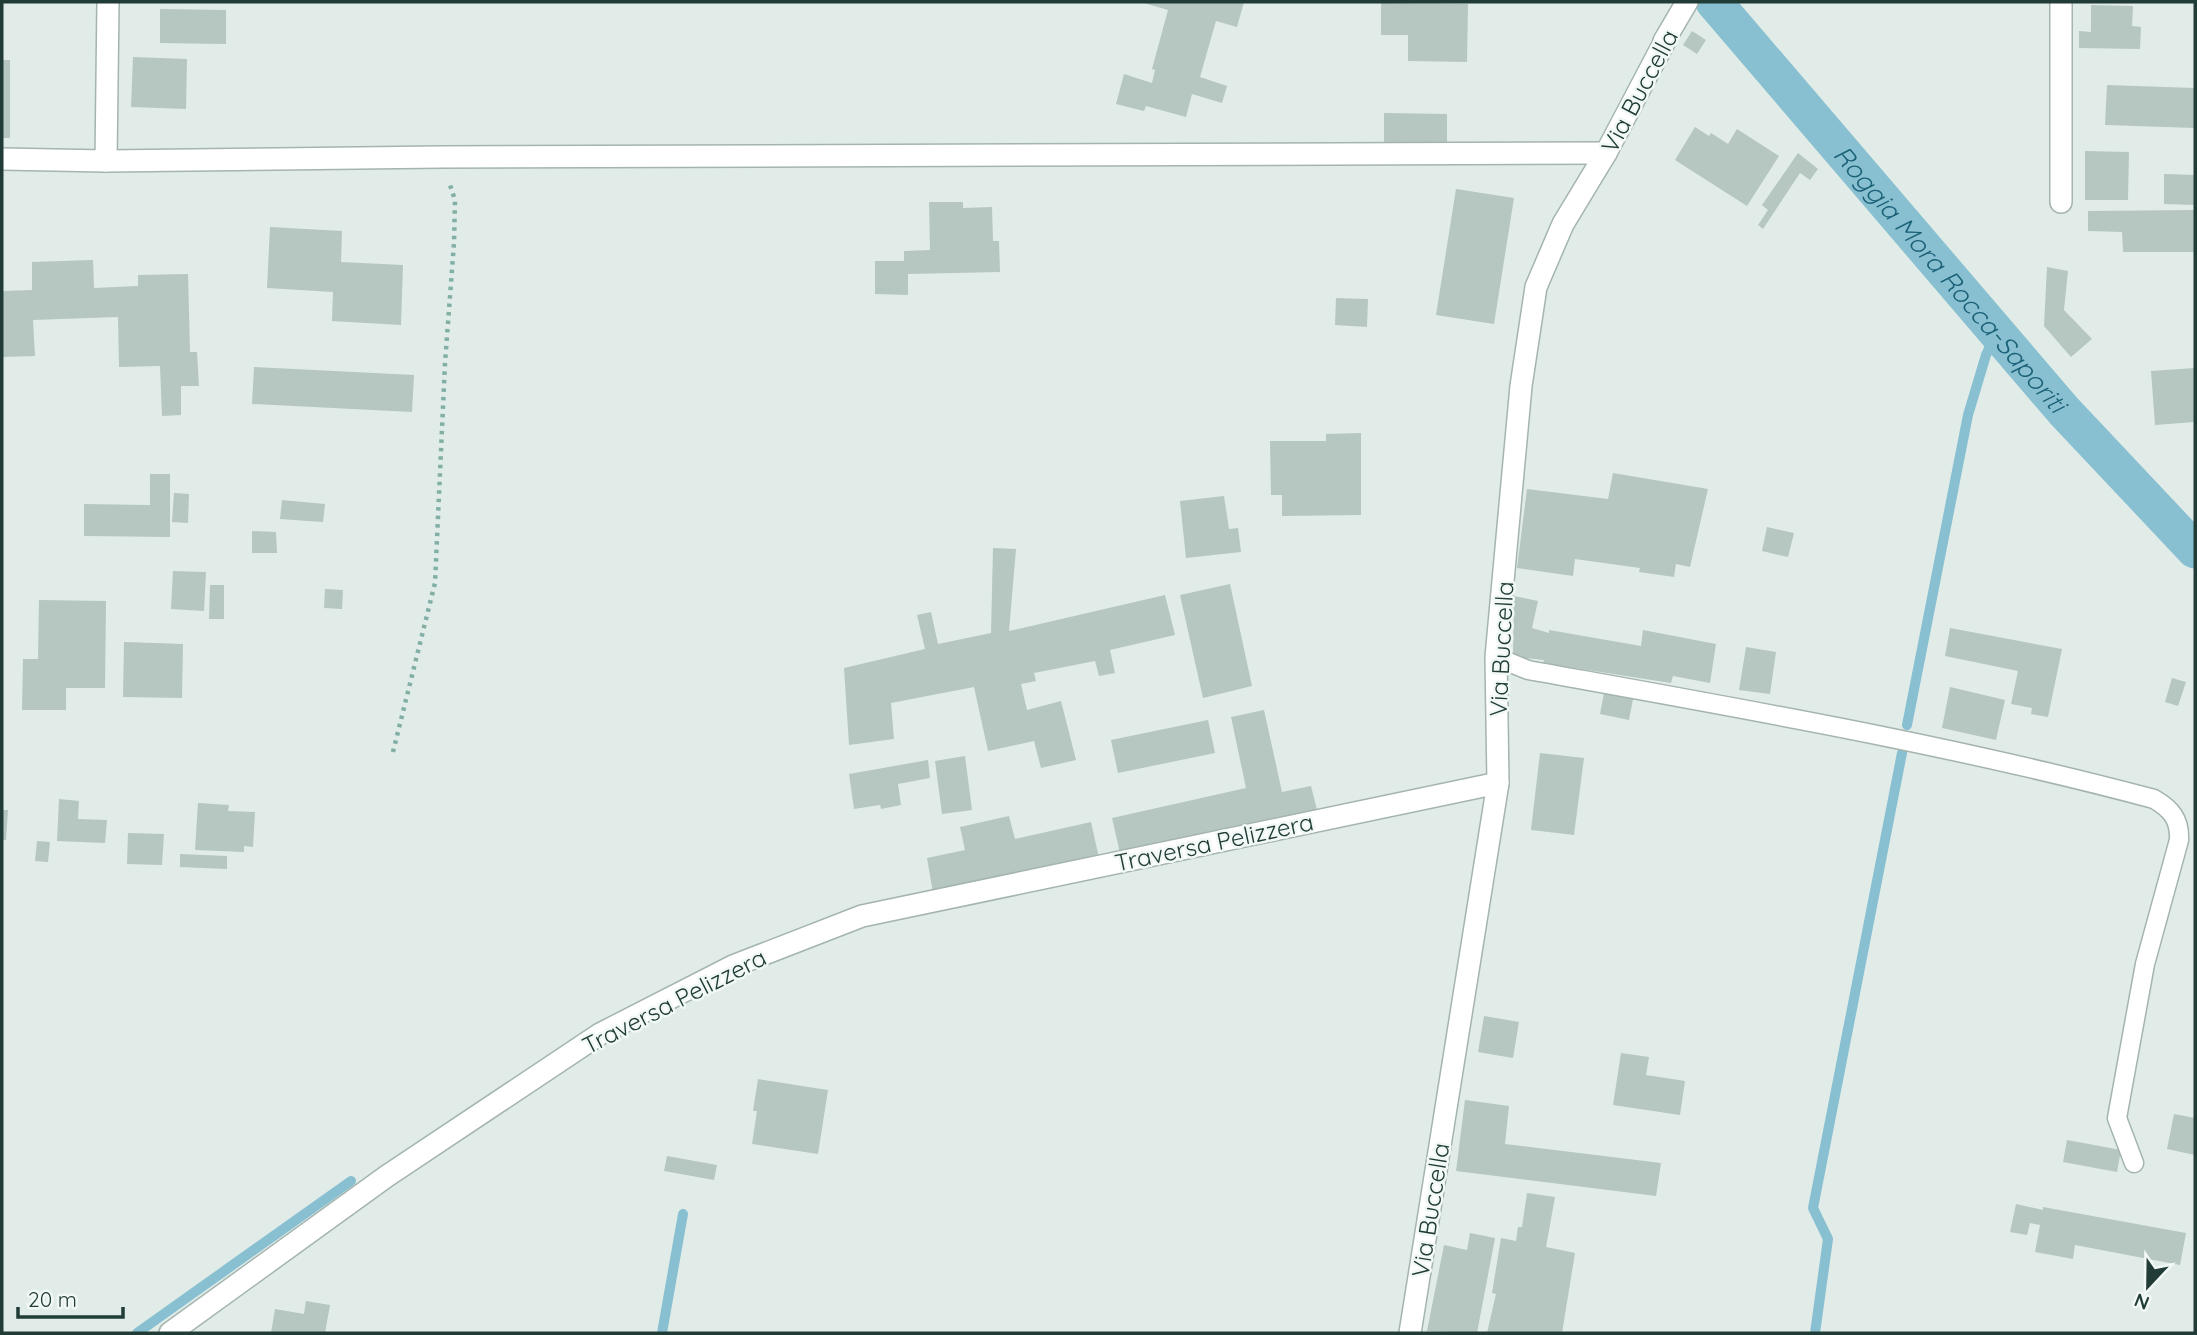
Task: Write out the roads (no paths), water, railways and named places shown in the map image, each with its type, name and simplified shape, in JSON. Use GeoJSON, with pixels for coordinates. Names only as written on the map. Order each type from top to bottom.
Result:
{"type":"FeatureCollection","features":[{"type":"Feature","properties":{"kind":"street"},"geometry":{"type":"LineString","coordinates":[[106,161],[108,2]]}},
{"type":"Feature","properties":{"kind":"street","name":"Via Buccella"},"geometry":{"type":"LineString","coordinates":[[1410,1333],[1498,783],[1496,657],[1521,386],[1536,287],[1563,224],[1606,153],[1687,2]]}},
{"type":"Feature","properties":{"kind":"street"},"geometry":{"type":"LineString","coordinates":[[2061,2],[2061,202]]}},
{"type":"Feature","properties":{"kind":"street"},"geometry":{"type":"LineString","coordinates":[[2,159],[106,161],[1606,153]]}},
{"type":"Feature","properties":{"kind":"street","name":"Traversa Pelizzera"},"geometry":{"type":"LineString","coordinates":[[170,1333],[387,1176],[600,1034],[733,966],[862,916],[1498,783]]}},
{"type":"Feature","properties":{"kind":"lane"},"geometry":{"type":"LineString","coordinates":[[1496,657],[1528,670],[1890,737],[1985,758],[2154,799],[2168,807],[2180,829],[2179,840],[2145,964],[2117,1118],[2134,1163]]}},
{"type":"Feature","properties":{"kind":"waterway","name":"Roggia Mora Rocca-Saporiti"},"geometry":{"type":"LineString","coordinates":[[1714,2],[2064,411],[2195,550]]}},
{"type":"Feature","properties":{"kind":"waterway"},"geometry":{"type":"LineString","coordinates":[[1907,725],[1968,415],[1986,355],[1997,332]]}},
{"type":"Feature","properties":{"kind":"waterway"},"geometry":{"type":"LineString","coordinates":[[1815,1333],[1828,1239],[1813,1208],[1902,753]]}},
{"type":"Feature","properties":{"kind":"waterway"},"geometry":{"type":"LineString","coordinates":[[137,1333],[351,1181]]}},
{"type":"Feature","properties":{"kind":"waterway"},"geometry":{"type":"LineString","coordinates":[[662,1333],[683,1214]]}}]}
